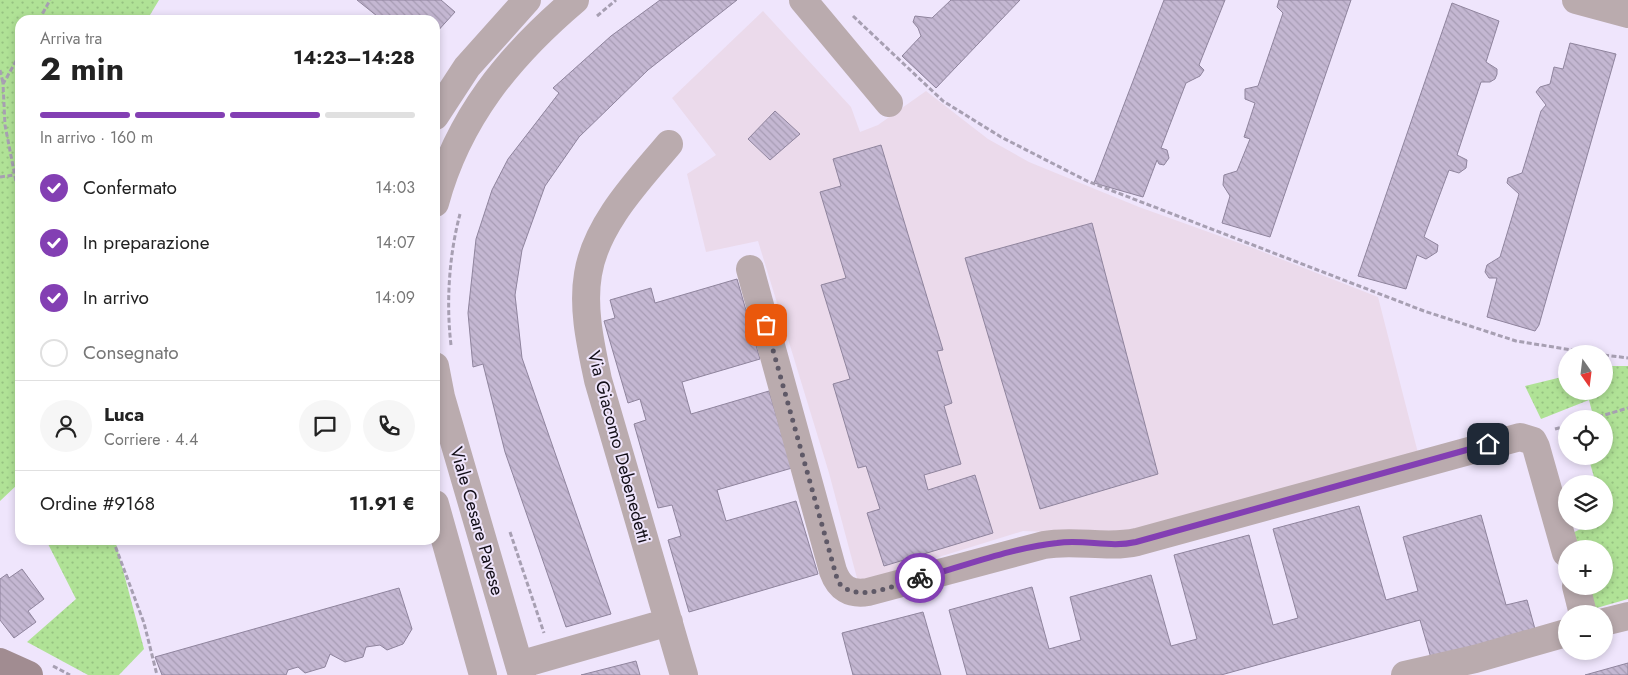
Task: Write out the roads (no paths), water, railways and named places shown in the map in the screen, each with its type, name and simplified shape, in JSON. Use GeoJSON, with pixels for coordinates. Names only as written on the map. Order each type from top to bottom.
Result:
{"type":"FeatureCollection","features":[{"type":"Feature","properties":{"kind":"main road"},"geometry":{"type":"LineString","coordinates":[[0,662],[29,675]]}},
{"type":"Feature","properties":{"kind":"street"},"geometry":{"type":"LineString","coordinates":[[440,108],[467,67],[527,0]]}},
{"type":"Feature","properties":{"kind":"street"},"geometry":{"type":"LineString","coordinates":[[440,189],[452,156],[492,84],[524,46],[575,0]]}},
{"type":"Feature","properties":{"kind":"street"},"geometry":{"type":"LineString","coordinates":[[803,0],[889,103]]}},
{"type":"Feature","properties":{"kind":"street"},"geometry":{"type":"LineString","coordinates":[[1576,0],[1628,14]]}},
{"type":"Feature","properties":{"kind":"street"},"geometry":{"type":"LineString","coordinates":[[467,67],[492,84]]}},
{"type":"Feature","properties":{"kind":"street","name":"Via Giacomo Debenedetti"},"geometry":{"type":"LineString","coordinates":[[669,144],[618,209],[599,240],[588,274],[586,298],[590,341],[598,380],[684,675]]}},
{"type":"Feature","properties":{"kind":"street"},"geometry":{"type":"LineString","coordinates":[[750,268],[833,571],[838,582],[847,591],[868,592],[1044,544],[1073,541],[1110,545],[1136,542],[1520,437],[1526,438],[1536,447],[1562,540]]}},
{"type":"Feature","properties":{"kind":"street","name":"Viale Cesare Pavese"},"geometry":{"type":"LineString","coordinates":[[444,360],[441,418],[520,670]]}},
{"type":"Feature","properties":{"kind":"street","name":"Viale Cesare Pavese"},"geometry":{"type":"LineString","coordinates":[[440,524],[478,674]]}},
{"type":"Feature","properties":{"kind":"street"},"geometry":{"type":"LineString","coordinates":[[1613,620],[1628,616]]}},
{"type":"Feature","properties":{"kind":"street"},"geometry":{"type":"LineString","coordinates":[[520,670],[669,622]]}},
{"type":"Feature","properties":{"kind":"street"},"geometry":{"type":"LineString","coordinates":[[1405,675],[1558,635]]}}]}
